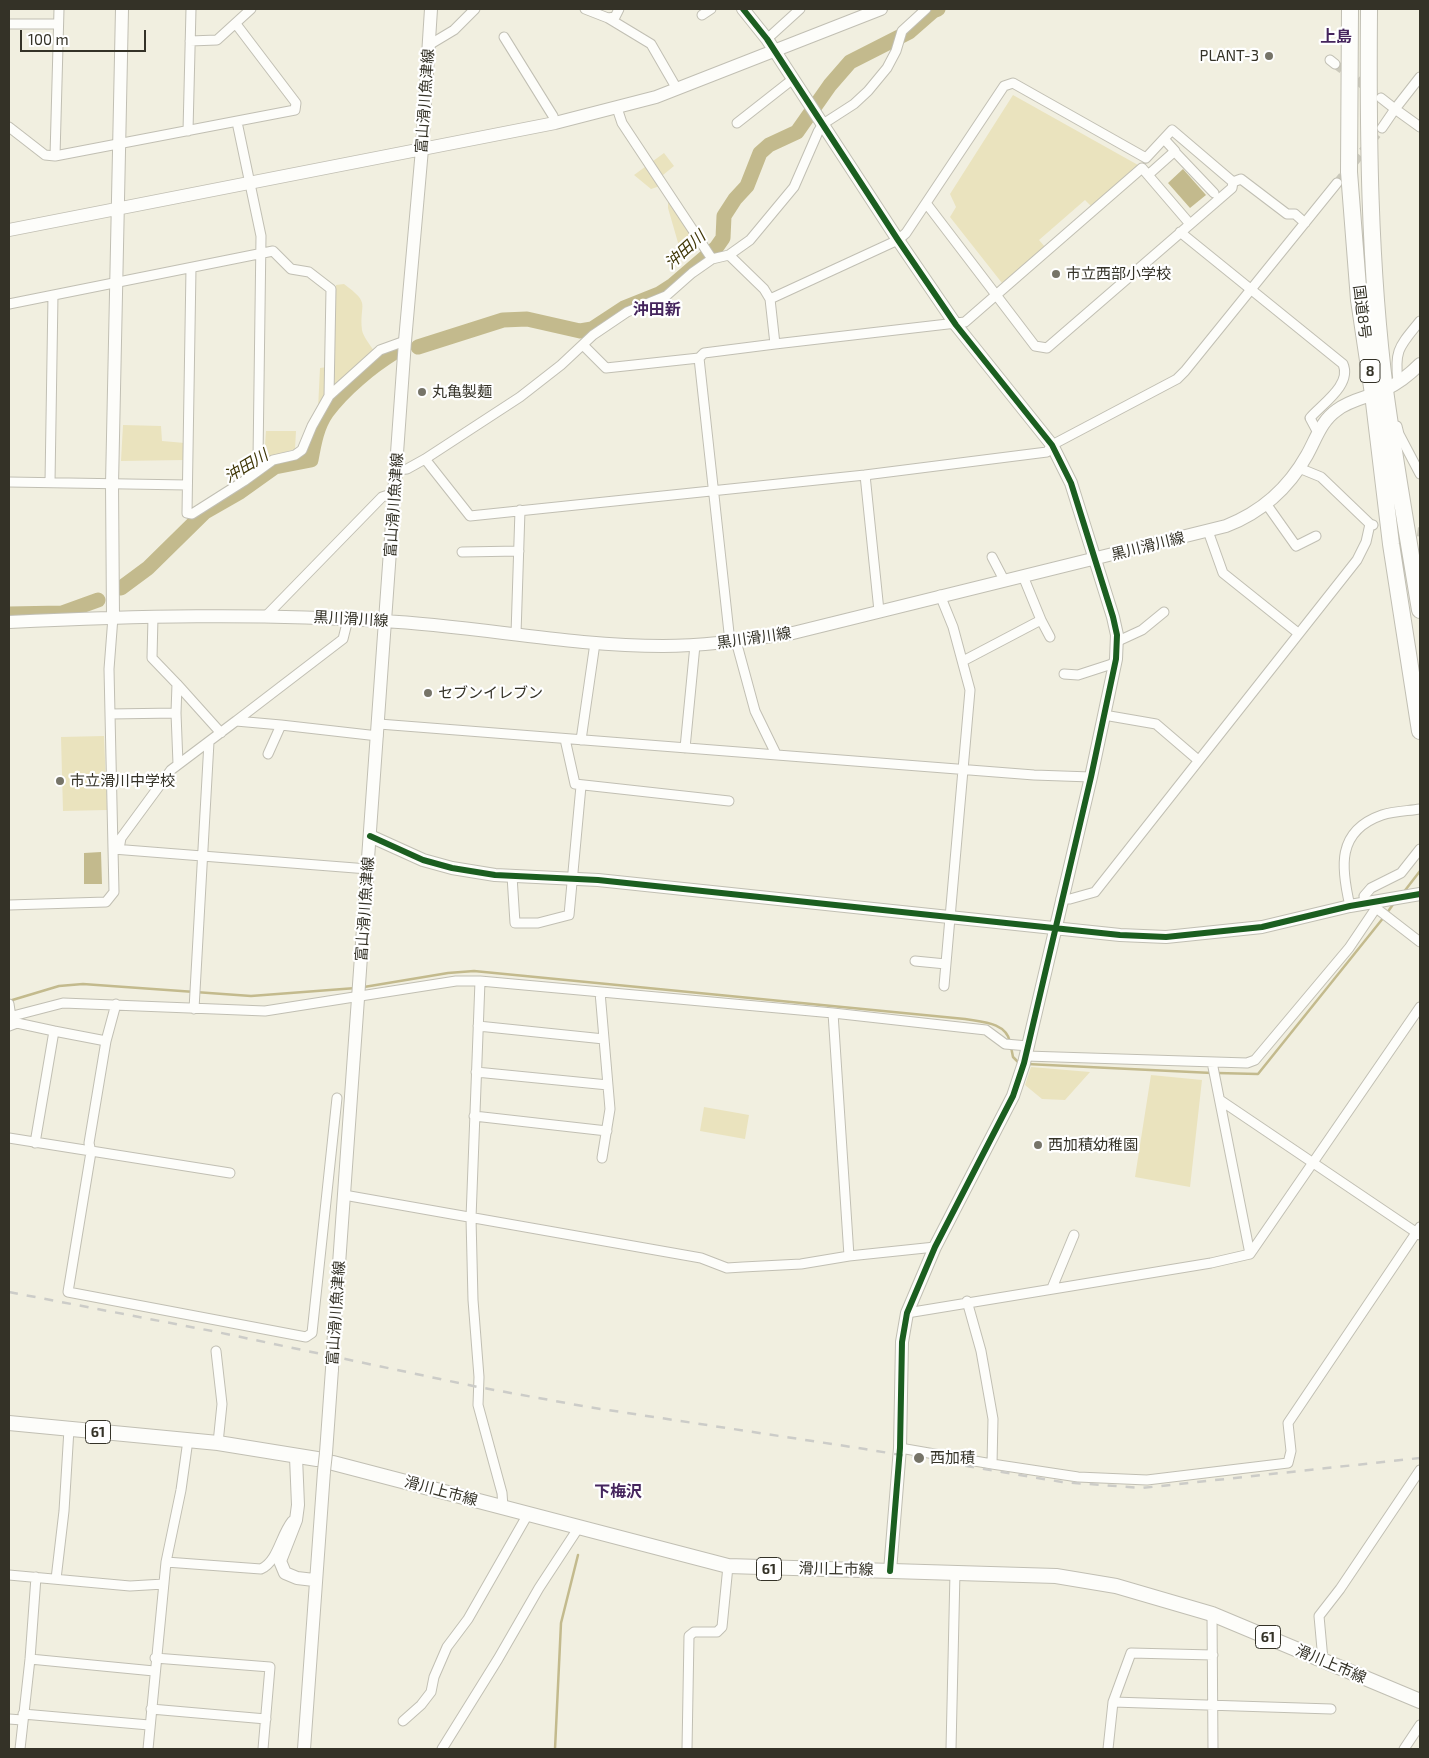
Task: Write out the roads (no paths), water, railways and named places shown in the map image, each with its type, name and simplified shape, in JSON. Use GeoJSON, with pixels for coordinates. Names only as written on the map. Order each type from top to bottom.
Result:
{"type":"FeatureCollection","features":[{"type":"Feature","properties":{"kind":"highway","name":"国道8号"},"geometry":{"type":"LineString","coordinates":[[1350,9],[1349,172],[1359,300],[1387,388],[1390,544],[1420,731]]}},
{"type":"Feature","properties":{"kind":"highway","name":"国道8号"},"geometry":{"type":"LineString","coordinates":[[1369,9],[1370,172],[1376,298],[1387,388],[1420,610]]}},
{"type":"Feature","properties":{"kind":"main road","name":"61"},"geometry":{"type":"LineString","coordinates":[[9,1423],[188,1440],[317,1459]]}},
{"type":"Feature","properties":{"kind":"main road","name":"滑川上市線"},"geometry":{"type":"LineString","coordinates":[[333,1463],[728,1566],[955,1572],[1074,1578],[1141,1592],[1212,1614],[1420,1701]]}},
{"type":"Feature","properties":{"kind":"street"},"geometry":{"type":"LineString","coordinates":[[55,156],[59,9]]}},
{"type":"Feature","properties":{"kind":"street"},"geometry":{"type":"LineString","coordinates":[[9,905],[106,902],[114,892],[116,849],[109,669],[112,617],[112,484],[122,9]]}},
{"type":"Feature","properties":{"kind":"street"},"geometry":{"type":"LineString","coordinates":[[188,131],[191,9]]}},
{"type":"Feature","properties":{"kind":"street"},"geometry":{"type":"LineString","coordinates":[[190,41],[218,40],[250,9]]}},
{"type":"Feature","properties":{"kind":"street","name":"富山滑川魚津線"},"geometry":{"type":"LineString","coordinates":[[304,1749],[314,1580],[353,1082],[387,621],[405,341],[422,149],[431,9]]}},
{"type":"Feature","properties":{"kind":"street"},"geometry":{"type":"LineString","coordinates":[[429,45],[454,30],[475,9]]}},
{"type":"Feature","properties":{"kind":"street"},"geometry":{"type":"LineString","coordinates":[[585,9],[608,18],[651,44],[677,88]]}},
{"type":"Feature","properties":{"kind":"street"},"geometry":{"type":"LineString","coordinates":[[608,18],[615,17],[619,9]]}},
{"type":"Feature","properties":{"kind":"street"},"geometry":{"type":"LineString","coordinates":[[702,15],[711,9]]}},
{"type":"Feature","properties":{"kind":"street"},"geometry":{"type":"LineString","coordinates":[[744,9],[767,39],[898,240],[956,324],[1052,446],[1071,483],[1114,617],[1115,663],[1091,777],[1027,1051],[1012,1096],[935,1247],[907,1313],[902,1342],[900,1448],[890,1571]]}},
{"type":"Feature","properties":{"kind":"street"},"geometry":{"type":"LineString","coordinates":[[767,39],[800,9]]}},
{"type":"Feature","properties":{"kind":"street"},"geometry":{"type":"LineString","coordinates":[[9,230],[555,124],[618,108],[677,88],[881,9]]}},
{"type":"Feature","properties":{"kind":"street"},"geometry":{"type":"LineString","coordinates":[[396,470],[407,469],[425,459],[520,397],[561,365],[583,344],[627,312],[666,296],[692,273],[712,259],[729,255],[750,240],[794,187],[823,124],[854,104],[868,91],[887,68],[896,51],[902,31],[926,9]]}},
{"type":"Feature","properties":{"kind":"street"},"geometry":{"type":"LineString","coordinates":[[9,24],[58,24]]}},
{"type":"Feature","properties":{"kind":"street"},"geometry":{"type":"LineString","coordinates":[[9,127],[45,156],[55,156],[295,110],[296,103],[236,24]]}},
{"type":"Feature","properties":{"kind":"street"},"geometry":{"type":"LineString","coordinates":[[504,37],[553,116],[555,124]]}},
{"type":"Feature","properties":{"kind":"street"},"geometry":{"type":"LineString","coordinates":[[1382,128],[1420,77]]}},
{"type":"Feature","properties":{"kind":"street"},"geometry":{"type":"LineString","coordinates":[[737,123],[793,79]]}},
{"type":"Feature","properties":{"kind":"street"},"geometry":{"type":"LineString","coordinates":[[770,300],[898,240],[906,233],[1004,86],[1013,83],[1146,158],[1172,130],[1234,182]]}},
{"type":"Feature","properties":{"kind":"street"},"geometry":{"type":"LineString","coordinates":[[1381,98],[1420,127]]}},
{"type":"Feature","properties":{"kind":"street"},"geometry":{"type":"LineString","coordinates":[[618,108],[622,122],[712,259]]}},
{"type":"Feature","properties":{"kind":"street"},"geometry":{"type":"LineString","coordinates":[[237,122],[261,236],[258,460],[261,468]]}},
{"type":"Feature","properties":{"kind":"street"},"geometry":{"type":"LineString","coordinates":[[1164,139],[1214,194]]}},
{"type":"Feature","properties":{"kind":"street"},"geometry":{"type":"LineString","coordinates":[[1148,175],[1174,151]]}},
{"type":"Feature","properties":{"kind":"street"},"geometry":{"type":"LineString","coordinates":[[583,344],[606,368],[699,358],[704,353],[965,322],[1142,168],[1190,224]]}},
{"type":"Feature","properties":{"kind":"street"},"geometry":{"type":"LineString","coordinates":[[926,203],[1035,346],[1047,348],[1232,188],[1234,182],[1241,179],[1287,214],[1295,214],[1305,223]]}},
{"type":"Feature","properties":{"kind":"street"},"geometry":{"type":"LineString","coordinates":[[425,459],[470,516],[865,475],[1047,452],[1052,446],[1176,379],[1185,371],[1251,292],[1337,183]]}},
{"type":"Feature","properties":{"kind":"street"},"geometry":{"type":"LineString","coordinates":[[1180,232],[1251,292],[1343,364],[1345,369],[1343,383],[1310,418],[1318,432]]}},
{"type":"Feature","properties":{"kind":"street"},"geometry":{"type":"LineString","coordinates":[[9,304],[273,251],[291,269],[309,272],[331,289],[329,396]]}},
{"type":"Feature","properties":{"kind":"street"},"geometry":{"type":"LineString","coordinates":[[729,255],[764,289],[770,300],[775,344]]}},
{"type":"Feature","properties":{"kind":"street"},"geometry":{"type":"LineString","coordinates":[[191,268],[187,513],[192,514],[273,460],[295,455],[302,450],[312,426],[329,396],[380,350],[405,341]]}},
{"type":"Feature","properties":{"kind":"street"},"geometry":{"type":"LineString","coordinates":[[50,482],[53,295]]}},
{"type":"Feature","properties":{"kind":"street"},"geometry":{"type":"LineString","coordinates":[[1420,321],[1398,350],[1396,364],[1387,388],[1399,434],[1420,474]]}},
{"type":"Feature","properties":{"kind":"street"},"geometry":{"type":"LineString","coordinates":[[699,358],[733,642],[755,711],[776,754]]}},
{"type":"Feature","properties":{"kind":"street","name":"黒川滑川線"},"geometry":{"type":"LineString","coordinates":[[9,622],[112,617],[266,616],[348,619],[387,621],[595,643],[664,646],[733,642],[793,633],[1208,531],[1248,517],[1267,505],[1300,468],[1324,422],[1337,410],[1387,388],[1420,364]]}},
{"type":"Feature","properties":{"kind":"street"},"geometry":{"type":"LineString","coordinates":[[1061,899],[1070,899],[1095,892],[1357,560],[1372,524],[1322,477],[1300,468]]}},
{"type":"Feature","properties":{"kind":"street"},"geometry":{"type":"LineString","coordinates":[[865,475],[880,611]]}},
{"type":"Feature","properties":{"kind":"street"},"geometry":{"type":"LineString","coordinates":[[9,482],[187,485]]}},
{"type":"Feature","properties":{"kind":"street"},"geometry":{"type":"LineString","coordinates":[[266,616],[382,497],[394,493]]}},
{"type":"Feature","properties":{"kind":"street"},"geometry":{"type":"LineString","coordinates":[[1267,505],[1296,546],[1316,536]]}},
{"type":"Feature","properties":{"kind":"street"},"geometry":{"type":"LineString","coordinates":[[516,634],[520,510]]}},
{"type":"Feature","properties":{"kind":"street"},"geometry":{"type":"LineString","coordinates":[[1208,531],[1223,573],[1298,633]]}},
{"type":"Feature","properties":{"kind":"street"},"geometry":{"type":"LineString","coordinates":[[462,552],[519,551]]}},
{"type":"Feature","properties":{"kind":"street"},"geometry":{"type":"LineString","coordinates":[[992,557],[1004,580]]}},
{"type":"Feature","properties":{"kind":"street"},"geometry":{"type":"LineString","coordinates":[[1023,576],[1050,637]]}},
{"type":"Feature","properties":{"kind":"street"},"geometry":{"type":"LineString","coordinates":[[940,596],[953,627],[970,690],[944,986]]}},
{"type":"Feature","properties":{"kind":"street"},"geometry":{"type":"LineString","coordinates":[[1116,642],[1142,630],[1164,612]]}},
{"type":"Feature","properties":{"kind":"street"},"geometry":{"type":"LineString","coordinates":[[154,617],[152,658],[221,733]]}},
{"type":"Feature","properties":{"kind":"street"},"geometry":{"type":"LineString","coordinates":[[116,849],[121,838],[171,770],[343,639],[348,619]]}},
{"type":"Feature","properties":{"kind":"street"},"geometry":{"type":"LineString","coordinates":[[963,661],[1041,620]]}},
{"type":"Feature","properties":{"kind":"street"},"geometry":{"type":"LineString","coordinates":[[582,740],[595,643]]}},
{"type":"Feature","properties":{"kind":"street"},"geometry":{"type":"LineString","coordinates":[[685,748],[694,644]]}},
{"type":"Feature","properties":{"kind":"street"},"geometry":{"type":"LineString","coordinates":[[1064,674],[1078,674],[1115,663]]}},
{"type":"Feature","properties":{"kind":"street"},"geometry":{"type":"LineString","coordinates":[[177,684],[178,764]]}},
{"type":"Feature","properties":{"kind":"street"},"geometry":{"type":"LineString","coordinates":[[110,714],[176,714]]}},
{"type":"Feature","properties":{"kind":"street"},"geometry":{"type":"LineString","coordinates":[[1104,715],[1156,724],[1198,760]]}},
{"type":"Feature","properties":{"kind":"street"},"geometry":{"type":"LineString","coordinates":[[236,721],[281,725],[582,740],[1034,775],[1091,777]]}},
{"type":"Feature","properties":{"kind":"street"},"geometry":{"type":"LineString","coordinates":[[268,754],[281,725]]}},
{"type":"Feature","properties":{"kind":"street"},"geometry":{"type":"LineString","coordinates":[[565,739],[575,784],[730,801]]}},
{"type":"Feature","properties":{"kind":"street"},"geometry":{"type":"LineString","coordinates":[[194,1008],[209,742]]}},
{"type":"Feature","properties":{"kind":"street"},"geometry":{"type":"LineString","coordinates":[[512,876],[515,923],[538,923],[569,915],[574,879],[581,786]]}},
{"type":"Feature","properties":{"kind":"street"},"geometry":{"type":"LineString","coordinates":[[1350,906],[1343,874],[1344,856],[1351,839],[1364,824],[1382,815],[1420,809]]}},
{"type":"Feature","properties":{"kind":"street"},"geometry":{"type":"LineString","coordinates":[[370,836],[423,860],[452,868],[512,876],[574,879],[1054,930],[1166,938],[1262,927],[1350,906],[1372,904],[1420,894]]}},
{"type":"Feature","properties":{"kind":"street"},"geometry":{"type":"LineString","coordinates":[[116,849],[203,854],[368,869]]}},
{"type":"Feature","properties":{"kind":"street"},"geometry":{"type":"LineString","coordinates":[[1420,849],[1401,873],[1370,888],[1364,896],[1420,942]]}},
{"type":"Feature","properties":{"kind":"street"},"geometry":{"type":"LineString","coordinates":[[10,1020],[63,1003],[265,1010],[456,981],[480,981],[833,1013],[986,1030],[1005,1044],[1027,1051],[1247,1064],[1255,1060],[1349,948],[1372,904]]}},
{"type":"Feature","properties":{"kind":"street"},"geometry":{"type":"LineString","coordinates":[[915,961],[946,964]]}},
{"type":"Feature","properties":{"kind":"street"},"geometry":{"type":"LineString","coordinates":[[480,981],[471,1218],[473,1300],[479,1377],[478,1405],[502,1493],[503,1507]]}},
{"type":"Feature","properties":{"kind":"street"},"geometry":{"type":"LineString","coordinates":[[600,992],[610,1109],[602,1158]]}},
{"type":"Feature","properties":{"kind":"street"},"geometry":{"type":"LineString","coordinates":[[9,1004],[10,1020]]}},
{"type":"Feature","properties":{"kind":"street"},"geometry":{"type":"LineString","coordinates":[[116,1004],[106,1041],[89,1143],[91,1152],[68,1292],[306,1337],[312,1333],[337,1098]]}},
{"type":"Feature","properties":{"kind":"street"},"geometry":{"type":"LineString","coordinates":[[907,1313],[967,1301],[1211,1263],[1250,1254],[1420,1007]]}},
{"type":"Feature","properties":{"kind":"street"},"geometry":{"type":"LineString","coordinates":[[833,1013],[849,1256]]}},
{"type":"Feature","properties":{"kind":"street"},"geometry":{"type":"LineString","coordinates":[[10,1020],[106,1041]]}},
{"type":"Feature","properties":{"kind":"street"},"geometry":{"type":"LineString","coordinates":[[478,1026],[604,1039]]}},
{"type":"Feature","properties":{"kind":"street"},"geometry":{"type":"LineString","coordinates":[[35,1143],[54,1031]]}},
{"type":"Feature","properties":{"kind":"street"},"geometry":{"type":"LineString","coordinates":[[1212,1062],[1250,1254]]}},
{"type":"Feature","properties":{"kind":"street"},"geometry":{"type":"LineString","coordinates":[[476,1072],[608,1085]]}},
{"type":"Feature","properties":{"kind":"street"},"geometry":{"type":"LineString","coordinates":[[900,1448],[1061,1475],[1112,1480],[1147,1480],[1288,1463],[1291,1451],[1288,1423],[1419,1231],[1220,1100]]}},
{"type":"Feature","properties":{"kind":"street"},"geometry":{"type":"LineString","coordinates":[[474,1116],[607,1131]]}},
{"type":"Feature","properties":{"kind":"street"},"geometry":{"type":"LineString","coordinates":[[9,1138],[230,1173]]}},
{"type":"Feature","properties":{"kind":"street"},"geometry":{"type":"LineString","coordinates":[[344,1195],[701,1258],[727,1268],[801,1264],[849,1256],[935,1247]]}},
{"type":"Feature","properties":{"kind":"street"},"geometry":{"type":"LineString","coordinates":[[1052,1288],[1074,1235]]}},
{"type":"Feature","properties":{"kind":"street"},"geometry":{"type":"LineString","coordinates":[[967,1301],[981,1351],[993,1419],[992,1464]]}},
{"type":"Feature","properties":{"kind":"street"},"geometry":{"type":"LineString","coordinates":[[216,1351],[222,1404],[218,1444]]}},
{"type":"Feature","properties":{"kind":"street"},"geometry":{"type":"LineString","coordinates":[[56,1578],[64,1510],[69,1429]]}},
{"type":"Feature","properties":{"kind":"street"},"geometry":{"type":"LineString","coordinates":[[148,1749],[155,1658],[166,1562],[181,1490],[188,1440]]}},
{"type":"Feature","properties":{"kind":"street"},"geometry":{"type":"LineString","coordinates":[[296,1457],[298,1505],[296,1520],[280,1561],[285,1573],[297,1578],[314,1580]]}},
{"type":"Feature","properties":{"kind":"street"},"geometry":{"type":"LineString","coordinates":[[1323,1660],[1319,1616],[1340,1589],[1420,1470]]}},
{"type":"Feature","properties":{"kind":"street"},"geometry":{"type":"LineString","coordinates":[[403,1721],[422,1704],[431,1692],[434,1677],[447,1647],[468,1619],[528,1514]]}},
{"type":"Feature","properties":{"kind":"street"},"geometry":{"type":"LineString","coordinates":[[166,1562],[261,1569],[269,1565],[291,1521],[296,1520]]}},
{"type":"Feature","properties":{"kind":"street"},"geometry":{"type":"LineString","coordinates":[[442,1749],[578,1527]]}},
{"type":"Feature","properties":{"kind":"street"},"geometry":{"type":"LineString","coordinates":[[687,1749],[690,1636],[694,1632],[717,1632],[722,1627],[728,1566]]}},
{"type":"Feature","properties":{"kind":"street"},"geometry":{"type":"LineString","coordinates":[[955,1572],[951,1749],[960,1749]]}},
{"type":"Feature","properties":{"kind":"street"},"geometry":{"type":"LineString","coordinates":[[9,1575],[130,1586],[164,1584]]}},
{"type":"Feature","properties":{"kind":"street"},"geometry":{"type":"LineString","coordinates":[[20,1749],[22,1717],[30,1659],[36,1577]]}},
{"type":"Feature","properties":{"kind":"street"},"geometry":{"type":"LineString","coordinates":[[1212,1614],[1213,1749]]}},
{"type":"Feature","properties":{"kind":"street"},"geometry":{"type":"LineString","coordinates":[[1108,1749],[1113,1702],[1131,1653],[1213,1654]]}},
{"type":"Feature","properties":{"kind":"street"},"geometry":{"type":"LineString","coordinates":[[155,1658],[270,1667],[263,1749]]}},
{"type":"Feature","properties":{"kind":"street"},"geometry":{"type":"LineString","coordinates":[[30,1659],[154,1671]]}},
{"type":"Feature","properties":{"kind":"street"},"geometry":{"type":"LineString","coordinates":[[1113,1702],[1331,1709]]}},
{"type":"Feature","properties":{"kind":"street"},"geometry":{"type":"LineString","coordinates":[[151,1709],[266,1719]]}},
{"type":"Feature","properties":{"kind":"street"},"geometry":{"type":"LineString","coordinates":[[9,1719],[22,1717],[149,1725]]}},
{"type":"Feature","properties":{"kind":"street"},"geometry":{"type":"LineString","coordinates":[[1404,1749],[1420,1725]]}},
{"type":"Feature","properties":{"kind":"waterway","name":"沖田川"},"geometry":{"type":"LineString","coordinates":[[418,347],[503,320],[527,319],[580,331],[592,329],[624,308],[659,294],[673,285],[716,248],[723,238],[724,216],[735,199],[747,186],[760,153],[769,145],[797,132],[830,85],[850,62],[909,32],[933,11],[938,9]]}},
{"type":"Feature","properties":{"kind":"waterway","name":"沖田川"},"geometry":{"type":"LineString","coordinates":[[121,588],[148,568],[205,512],[240,492],[275,467],[311,460],[318,429],[327,412],[358,379],[395,352]]}},
{"type":"Feature","properties":{"kind":"waterway","name":"沖田川"},"geometry":{"type":"LineString","coordinates":[[9,614],[62,613],[98,600]]}},
{"type":"Feature","properties":{"kind":"waterway"},"geometry":{"type":"LineString","coordinates":[[1403,893],[1420,871]]}},
{"type":"Feature","properties":{"kind":"waterway"},"geometry":{"type":"LineString","coordinates":[[1387,913],[1394,903]]}},
{"type":"Feature","properties":{"kind":"waterway"},"geometry":{"type":"LineString","coordinates":[[1217,1073],[1258,1074],[1384,917]]}},
{"type":"Feature","properties":{"kind":"waterway"},"geometry":{"type":"LineString","coordinates":[[364,987],[448,973],[474,971],[965,1019],[985,1022],[1004,1030],[1010,1042]]}},
{"type":"Feature","properties":{"kind":"waterway"},"geometry":{"type":"LineString","coordinates":[[9,1001],[59,986],[83,984],[251,996],[356,988]]}},
{"type":"Feature","properties":{"kind":"waterway"},"geometry":{"type":"LineString","coordinates":[[1011,1047],[1013,1057],[1019,1063]]}},
{"type":"Feature","properties":{"kind":"waterway"},"geometry":{"type":"LineString","coordinates":[[1027,1064],[1212,1073]]}},
{"type":"Feature","properties":{"kind":"waterway"},"geometry":{"type":"LineString","coordinates":[[555,1749],[561,1623],[578,1555]]}},
{"type":"Feature","properties":{"kind":"tunnel"},"geometry":{"type":"LineString","coordinates":[[1335,64],[1381,98]]}},
{"type":"Feature","properties":{"kind":"tunnel"},"geometry":{"type":"LineString","coordinates":[[1337,183],[1382,128]]}},
{"type":"Feature","properties":{"kind":"tunnel"},"geometry":{"type":"LineString","coordinates":[[1404,530],[1420,532]]}},
{"type":"Feature","properties":{"kind":"railway"},"geometry":{"type":"LineString","coordinates":[[9,1292],[217,1332],[478,1387],[588,1407],[865,1449],[1062,1482],[1142,1488],[1420,1458]]}},
{"type":"Feature","properties":{"kind":"place","name":"PLANT-3"},"geometry":{"type":"Point","coordinates":[1269,56]}},
{"type":"Feature","properties":{"kind":"place","name":"市立西部小学校"},"geometry":{"type":"Point","coordinates":[1056,274]}},
{"type":"Feature","properties":{"kind":"place","name":"丸亀製麺"},"geometry":{"type":"Point","coordinates":[422,392]}},
{"type":"Feature","properties":{"kind":"place","name":"セブンイレブン"},"geometry":{"type":"Point","coordinates":[428,693]}},
{"type":"Feature","properties":{"kind":"place","name":"市立滑川中学校"},"geometry":{"type":"Point","coordinates":[60,781]}},
{"type":"Feature","properties":{"kind":"place","name":"西加積幼稚園"},"geometry":{"type":"Point","coordinates":[1038,1145]}},
{"type":"Feature","properties":{"kind":"place","name":"西加積"},"geometry":{"type":"Point","coordinates":[919,1458]}},
{"type":"Feature","properties":{"kind":"district","name":"上島"},"geometry":{"type":"Point","coordinates":[1336,37]}},
{"type":"Feature","properties":{"kind":"district","name":"沖田新"},"geometry":{"type":"Point","coordinates":[657,310]}},
{"type":"Feature","properties":{"kind":"district","name":"下梅沢"},"geometry":{"type":"Point","coordinates":[618,1492]}}]}
